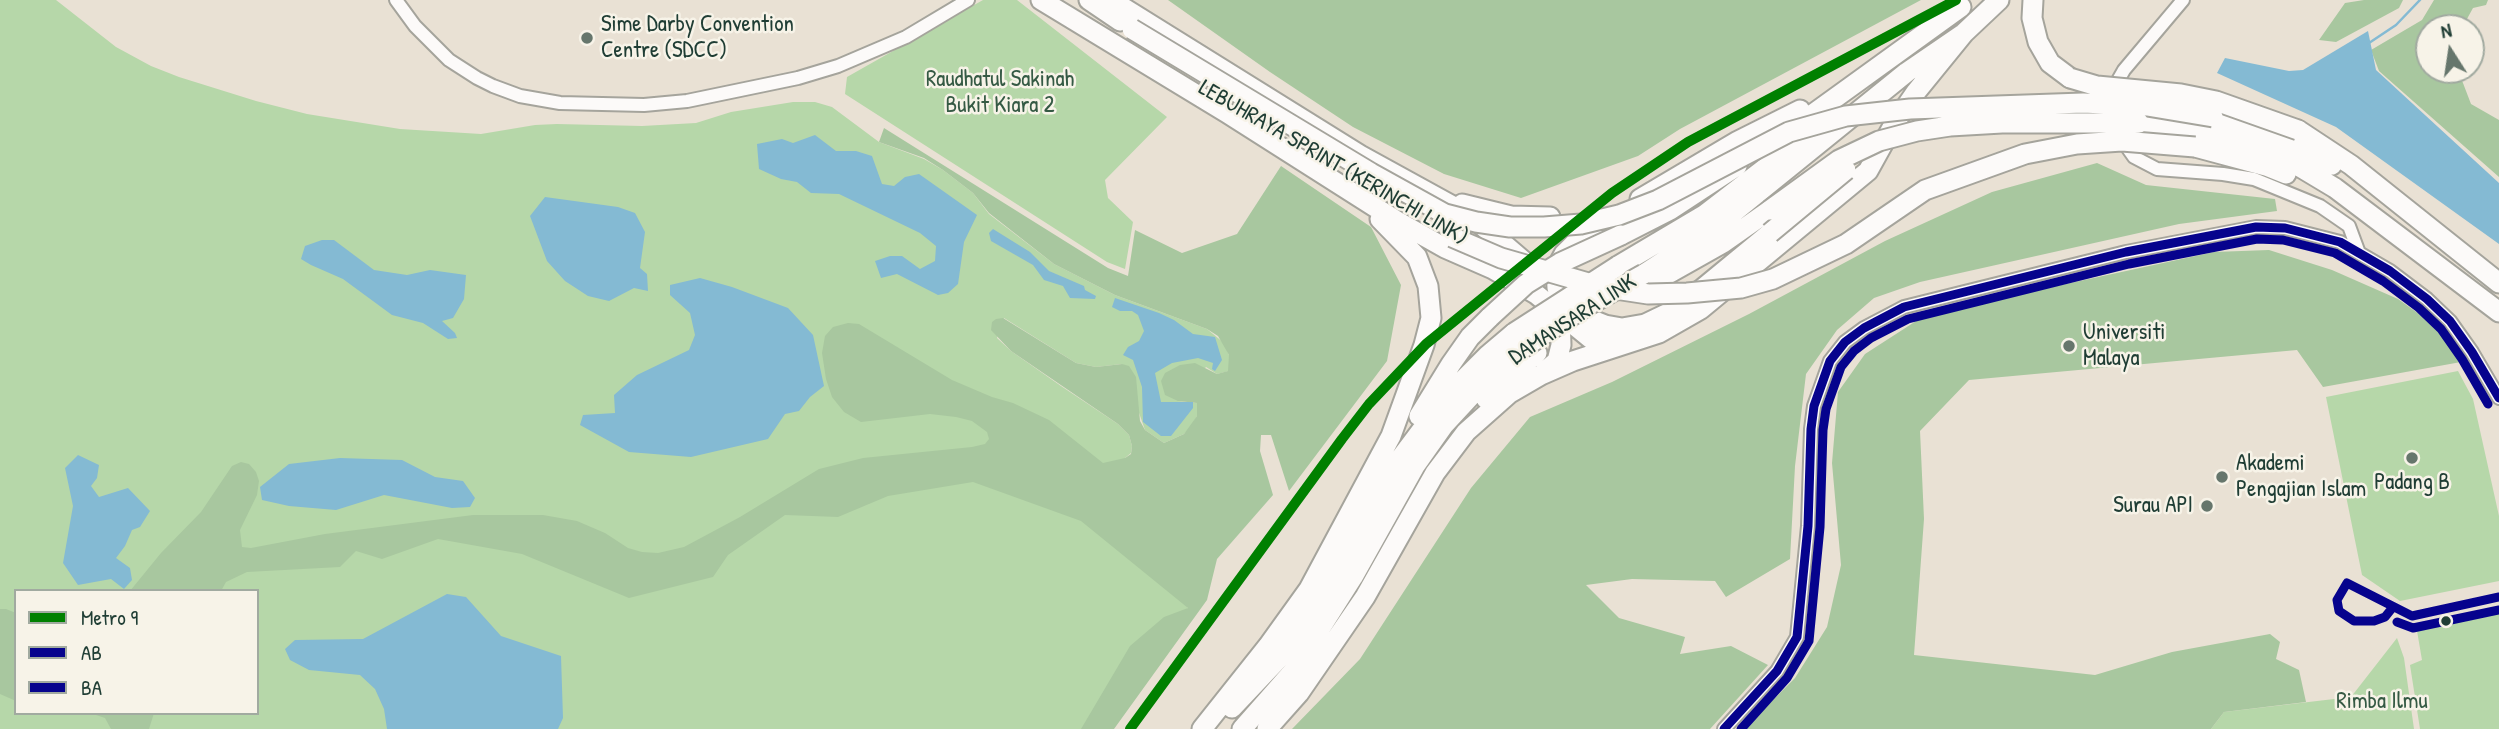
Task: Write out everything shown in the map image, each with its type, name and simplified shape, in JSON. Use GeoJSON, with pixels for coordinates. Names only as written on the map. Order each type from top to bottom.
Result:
{"type":"FeatureCollection","features":[{"type":"Feature","properties":{"kind":"highway"},"geometry":{"type":"LineString","coordinates":[[1041,0],[1227,113],[1355,195],[1446,248],[1493,269],[1525,288],[1591,339],[1624,343],[1659,333]]}},
{"type":"Feature","properties":{"kind":"highway","name":"LEBUHRAYA SPRINT (KERINCHI LINK)"},"geometry":{"type":"LineString","coordinates":[[1060,0],[1127,34],[1445,214],[1476,222],[1544,227],[1581,224],[1619,215],[1658,200],[1789,132],[1846,116],[1897,110],[2083,103],[2147,106],[2266,166],[2344,199],[2371,215],[2491,306]]}},
{"type":"Feature","properties":{"kind":"highway","name":"LEBUHRAYA SPRINT (KERINCHI LINK)"},"geometry":{"type":"LineString","coordinates":[[1089,0],[1127,34],[1398,206],[1452,237],[1501,258],[1561,276],[1602,287],[1648,294],[1741,288],[1773,279],[1846,244],[1925,190],[2025,154],[2077,144],[2202,132],[2280,140],[2318,157],[2386,195]]}},
{"type":"Feature","properties":{"kind":"highway"},"geometry":{"type":"LineString","coordinates":[[1111,0],[1360,155],[1471,216],[1536,272],[1560,315],[1561,345],[1557,361],[1541,376]]}},
{"type":"Feature","properties":{"kind":"highway","name":"DAMANSARA LINK"},"geometry":{"type":"LineString","coordinates":[[1212,729],[1285,652],[1337,573],[1396,464],[1448,395],[1488,355],[1525,345],[1713,229],[1908,72],[1964,33],[1999,0]]}},
{"type":"Feature","properties":{"kind":"highway"},"geometry":{"type":"LineString","coordinates":[[2033,0],[2032,18],[2038,42],[2050,63],[2070,79],[2097,86],[2181,94],[2216,101],[2298,130],[2351,165],[2499,284]]}},
{"type":"Feature","properties":{"kind":"highway"},"geometry":{"type":"LineString","coordinates":[[1964,3],[1806,119],[1578,240],[1564,254],[1556,269],[1557,288],[1564,299],[1605,325],[1622,328],[1646,324],[1668,313],[1702,289],[1846,170],[1868,157],[1944,136],[2078,122]]}},
{"type":"Feature","properties":{"kind":"highway","name":"DAMANSARA LINK"},"geometry":{"type":"LineString","coordinates":[[1242,729],[1294,670],[1353,577],[1415,466],[1467,398],[1525,345],[1573,293],[1704,215],[1936,34],[1964,3]]}},
{"type":"Feature","properties":{"kind":"highway"},"geometry":{"type":"LineString","coordinates":[[1267,729],[1299,693],[1354,612],[1382,569],[1435,472],[1466,432],[1510,393],[1541,376],[1573,360],[1659,333],[1701,309],[1867,171],[1916,92],[1964,33]]}},
{"type":"Feature","properties":{"kind":"highway"},"geometry":{"type":"LineString","coordinates":[[1434,195],[1494,214],[1529,218],[1565,217],[1621,206],[1641,199],[1738,141],[1843,92]]}},
{"type":"Feature","properties":{"kind":"highway"},"geometry":{"type":"LineString","coordinates":[[1294,670],[1316,648],[1347,606],[1439,453],[1496,388],[1525,345],[1628,296],[1723,243],[1839,160],[1879,141],[1917,131],[2002,122],[2139,123],[2202,132]]}},
{"type":"Feature","properties":{"kind":"highway"},"geometry":{"type":"LineString","coordinates":[[1396,464],[1412,428],[1470,337],[1526,284],[1560,263],[1670,209],[1789,132]]}},
{"type":"Feature","properties":{"kind":"highway"},"geometry":{"type":"LineString","coordinates":[[1202,729],[1309,589],[1391,436],[1424,345],[1431,318],[1428,286],[1417,257],[1355,195]]}},
{"type":"Feature","properties":{"kind":"highway"},"geometry":{"type":"LineString","coordinates":[[1446,248],[1462,250],[1471,246],[1476,232],[1471,216]]}},
{"type":"Feature","properties":{"kind":"highway"},"geometry":{"type":"LineString","coordinates":[[1354,612],[1374,563]]}},
{"type":"Feature","properties":{"kind":"street"},"geometry":{"type":"LineString","coordinates":[[396,0],[415,26],[449,60],[493,86],[520,96],[560,103],[643,105],[687,101],[798,78],[838,66],[906,37],[965,1]]}},
{"type":"Feature","properties":{"kind":"street"},"geometry":{"type":"LineString","coordinates":[[2183,0],[2124,70],[2116,84],[2114,114],[2118,133],[2126,148],[2134,157],[2157,169],[2223,174],[2254,180],[2320,206],[2349,226],[2360,253]]}},
{"type":"Feature","properties":{"kind":"street"},"geometry":{"type":"LineString","coordinates":[[2337,216],[2342,229],[2340,242]]}},
{"type":"Feature","properties":{"kind":"street"},"geometry":{"type":"LineString","coordinates":[[1724,729],[1777,671],[1797,637],[1804,579],[1814,406],[1830,361],[1845,342],[1884,315],[1904,307],[2126,252],[2256,227],[2285,228],[2340,242],[2401,279],[2450,321],[2499,398]]}},
{"type":"Feature","properties":{"kind":"green space"},"geometry":{"type":"Polygon","coordinates":[[[0,0],[56,0],[116,47],[151,66],[179,77],[307,114],[400,129],[481,134],[535,125],[642,126],[696,123],[731,112],[793,102],[815,102],[832,107],[879,142],[924,159],[943,170],[973,193],[989,214],[1054,264],[1115,295],[1207,329],[1224,343],[1229,355],[1229,371],[1217,374],[1206,367],[1178,401],[1197,403],[1197,416],[1193,425],[1184,434],[1164,443],[1145,430],[1122,364],[1096,367],[1076,363],[1004,318],[997,338],[1011,351],[1118,424],[1129,435],[1131,453],[1125,458],[1188,608],[1099,729],[0,729],[0,0]]]}},
{"type":"Feature","properties":{"kind":"green space","name":"Raudhatul Sakinah Bukit Kiara 2"},"geometry":{"type":"Polygon","coordinates":[[[983,0],[1017,0],[1167,117],[1105,180],[1108,198],[1133,222],[1125,269],[1107,262],[845,94],[847,77],[983,0]]]}},
{"type":"Feature","properties":{"kind":"green space"},"geometry":{"type":"Polygon","coordinates":[[[1168,0],[1921,0],[1680,129],[1638,156],[1521,198],[1444,174],[1353,127],[1168,0]]]}},
{"type":"Feature","properties":{"kind":"green space"},"geometry":{"type":"Polygon","coordinates":[[[2403,0],[2399,8],[2336,42],[2319,40],[2345,3],[2403,0]]]}},
{"type":"Feature","properties":{"kind":"green space"},"geometry":{"type":"Polygon","coordinates":[[[2434,0],[2488,0],[2486,5],[2473,8],[2470,14],[2426,14],[2434,0]]]}},
{"type":"Feature","properties":{"kind":"green space"},"geometry":{"type":"Polygon","coordinates":[[[2415,24],[2415,84],[2463,84],[2471,104],[2499,120],[2499,177],[2379,71],[2371,50],[2415,24]]]}},
{"type":"Feature","properties":{"kind":"green space"},"geometry":{"type":"Polygon","coordinates":[[[884,128],[1108,268],[1128,276],[1135,230],[1182,253],[1237,234],[1281,166],[1371,227],[1401,285],[1387,361],[1289,491],[1271,435],[1261,435],[1260,451],[1273,495],[1217,559],[1207,600],[1114,729],[1081,729],[1130,646],[1164,617],[1188,608],[1081,521],[973,482],[888,496],[838,517],[785,515],[728,555],[713,577],[629,598],[522,554],[438,539],[382,559],[356,551],[340,567],[247,572],[226,582],[222,589],[132,589],[161,553],[201,512],[232,466],[241,462],[249,464],[259,481],[257,495],[240,530],[242,547],[251,548],[325,534],[473,515],[543,515],[577,521],[605,533],[628,548],[658,553],[684,547],[819,469],[863,458],[985,444],[989,439],[987,432],[972,421],[956,417],[930,414],[861,422],[844,412],[832,397],[822,353],[825,336],[833,327],[848,323],[859,324],[952,380],[1049,420],[1103,463],[1131,454],[1129,435],[1118,424],[1011,351],[991,330],[992,322],[1003,318],[1076,363],[1096,367],[1122,364],[1129,366],[1136,377],[1140,421],[1145,430],[1164,443],[1184,434],[1197,416],[1197,403],[1178,401],[1165,395],[1161,381],[1165,373],[1180,365],[1195,363],[1217,374],[1228,371],[1229,355],[1218,336],[1207,329],[1115,295],[1054,264],[989,213],[973,193],[943,170],[924,158],[879,142],[884,128]]]}},
{"type":"Feature","properties":{"kind":"green space"},"geometry":{"type":"Polygon","coordinates":[[[2097,163],[2146,185],[2275,199],[2277,211],[2179,224],[1920,282],[1874,298],[1837,330],[1806,374],[1795,466],[1790,559],[1726,597],[1715,581],[1632,579],[1586,585],[1619,618],[1685,637],[1680,654],[1731,646],[1768,665],[1710,729],[1292,729],[1360,659],[1471,488],[1530,417],[1612,382],[1749,314],[1885,241],[1992,192],[2097,163]]]}},
{"type":"Feature","properties":{"kind":"green space"},"geometry":{"type":"Polygon","coordinates":[[[2269,250],[2332,270],[2398,299],[2443,331],[2461,362],[2323,387],[2297,350],[1969,380],[1920,431],[1924,519],[1914,655],[2095,675],[2172,652],[2270,634],[2280,642],[2276,659],[2299,670],[2306,702],[2224,712],[2211,729],[1744,729],[1795,678],[1827,627],[1841,565],[1832,463],[1838,392],[1865,354],[1927,314],[2214,252],[2269,250]]]}},
{"type":"Feature","properties":{"kind":"green space","name":"Padang B"},"geometry":{"type":"Polygon","coordinates":[[[2458,371],[2473,399],[2499,516],[2499,581],[2400,601],[2362,575],[2326,397],[2458,371]]]}},
{"type":"Feature","properties":{"kind":"green space"},"geometry":{"type":"Polygon","coordinates":[[[2499,608],[2499,729],[2420,729],[2410,665],[2422,660],[2416,625],[2499,608]]]}},
{"type":"Feature","properties":{"kind":"green space"},"geometry":{"type":"Polygon","coordinates":[[[0,609],[6,609],[14,612],[14,700],[0,694],[0,609]]]}},
{"type":"Feature","properties":{"kind":"green space","name":"Rimba Ilmu"},"geometry":{"type":"Polygon","coordinates":[[[2397,638],[2404,658],[2414,729],[2211,729],[2224,712],[2351,697],[2397,638]]]}},
{"type":"Feature","properties":{"kind":"green space"},"geometry":{"type":"Polygon","coordinates":[[[96,715],[153,715],[149,729],[111,729],[105,718],[96,715]]]}},
{"type":"Feature","properties":{"kind":"water"},"geometry":{"type":"Polygon","coordinates":[[[2368,31],[2376,70],[2499,183],[2499,244],[2336,127],[2217,73],[2225,58],[2289,71],[2303,70],[2368,31]]]}},
{"type":"Feature","properties":{"kind":"water"},"geometry":{"type":"Polygon","coordinates":[[[815,135],[836,151],[856,151],[872,156],[882,184],[894,186],[905,177],[919,174],[977,215],[964,242],[958,284],[948,293],[938,295],[897,274],[881,278],[875,261],[890,256],[902,256],[920,269],[935,261],[936,246],[920,233],[839,194],[811,193],[797,182],[781,179],[759,169],[757,144],[782,139],[793,143],[815,135]]]}},
{"type":"Feature","properties":{"kind":"water"},"geometry":{"type":"Polygon","coordinates":[[[545,197],[618,207],[635,213],[645,232],[640,268],[647,274],[648,291],[634,288],[609,301],[588,296],[565,281],[547,261],[530,216],[545,197]]]}},
{"type":"Feature","properties":{"kind":"water"},"geometry":{"type":"Polygon","coordinates":[[[993,229],[1030,252],[1049,271],[1084,286],[1085,290],[1096,296],[1095,299],[1070,298],[1063,286],[1044,280],[1033,265],[991,241],[989,233],[993,229]]]}},
{"type":"Feature","properties":{"kind":"water"},"geometry":{"type":"Polygon","coordinates":[[[322,240],[334,240],[374,270],[407,275],[430,270],[466,275],[464,299],[453,318],[442,321],[457,338],[448,339],[423,323],[392,315],[343,279],[301,259],[305,246],[322,240]]]}},
{"type":"Feature","properties":{"kind":"water"},"geometry":{"type":"Polygon","coordinates":[[[700,278],[788,308],[813,335],[824,386],[810,397],[799,411],[785,414],[768,439],[691,457],[629,452],[580,425],[583,415],[615,413],[614,395],[637,375],[689,350],[695,335],[690,313],[670,295],[670,285],[700,278]]]}},
{"type":"Feature","properties":{"kind":"water"},"geometry":{"type":"Polygon","coordinates":[[[1115,298],[1159,313],[1193,334],[1215,337],[1222,360],[1215,371],[1212,369],[1213,363],[1198,358],[1172,363],[1155,373],[1161,402],[1193,402],[1193,408],[1171,436],[1161,436],[1143,422],[1142,387],[1133,360],[1123,355],[1128,347],[1139,341],[1144,331],[1138,315],[1112,307],[1115,298]]]}},
{"type":"Feature","properties":{"kind":"water"},"geometry":{"type":"Polygon","coordinates":[[[78,455],[99,465],[97,478],[91,486],[99,497],[128,488],[150,511],[140,527],[132,530],[116,558],[130,568],[132,580],[124,589],[111,579],[78,585],[63,563],[73,506],[65,468],[78,455]]]}},
{"type":"Feature","properties":{"kind":"water"},"geometry":{"type":"Polygon","coordinates":[[[340,458],[402,460],[435,477],[463,481],[475,498],[470,507],[452,508],[384,495],[336,510],[289,506],[262,500],[260,487],[289,464],[340,458]]]}},
{"type":"Feature","properties":{"kind":"water"},"geometry":{"type":"Polygon","coordinates":[[[447,594],[466,597],[501,636],[561,656],[563,718],[558,729],[387,729],[384,709],[375,689],[360,675],[309,670],[290,660],[285,649],[295,640],[363,639],[447,594]]]}},
{"type":"Feature","properties":{"kind":"waterway"},"geometry":{"type":"LineString","coordinates":[[2369,43],[2396,25],[2420,0]]}},
{"type":"Feature","properties":{"kind":"metro line","name":"9"},"geometry":{"type":"LineString","coordinates":[[1130,729],[1342,439],[1369,404],[1426,344],[1612,193],[1688,142],[1956,0]]}},
{"type":"Feature","properties":{"kind":"transit line","name":"AB"},"geometry":{"type":"LineString","coordinates":[[1724,729],[1777,671],[1797,637],[1808,526],[1811,429],[1814,406],[1830,361],[1845,342],[1864,328],[1904,307],[2126,252],[2256,227],[2285,228],[2340,242],[2390,271],[2427,299],[2450,321],[2499,398]]}},
{"type":"Feature","properties":{"kind":"transit line","name":"BA"},"geometry":{"type":"LineString","coordinates":[[1741,729],[1787,678],[1809,641],[1820,527],[1823,430],[1826,409],[1841,367],[1854,351],[1871,338],[1908,319],[2129,264],[2257,239],[2283,240],[2335,253],[2383,281],[2419,308],[2441,329],[2488,404]]}},
{"type":"Feature","properties":{"kind":"transit line","name":"AB"},"geometry":{"type":"LineString","coordinates":[[2393,607],[2385,617],[2374,621],[2354,621],[2339,611],[2337,600],[2347,583],[2412,616],[2499,597]]}},
{"type":"Feature","properties":{"kind":"transit line","name":"BA"},"geometry":{"type":"LineString","coordinates":[[2397,622],[2413,628],[2499,610]]}},
{"type":"Feature","properties":{"kind":"place","name":"Sime Darby Convention Centre (SDCC)"},"geometry":{"type":"Point","coordinates":[587,38]}},
{"type":"Feature","properties":{"kind":"place","name":"Universiti Malaya"},"geometry":{"type":"Point","coordinates":[2069,346]}},
{"type":"Feature","properties":{"kind":"place","name":"Padang B"},"geometry":{"type":"Point","coordinates":[2412,458]}},
{"type":"Feature","properties":{"kind":"place","name":"Akademi Pengajian Islam"},"geometry":{"type":"Point","coordinates":[2222,477]}},
{"type":"Feature","properties":{"kind":"place","name":"Surau API"},"geometry":{"type":"Point","coordinates":[2207,506]}}]}
